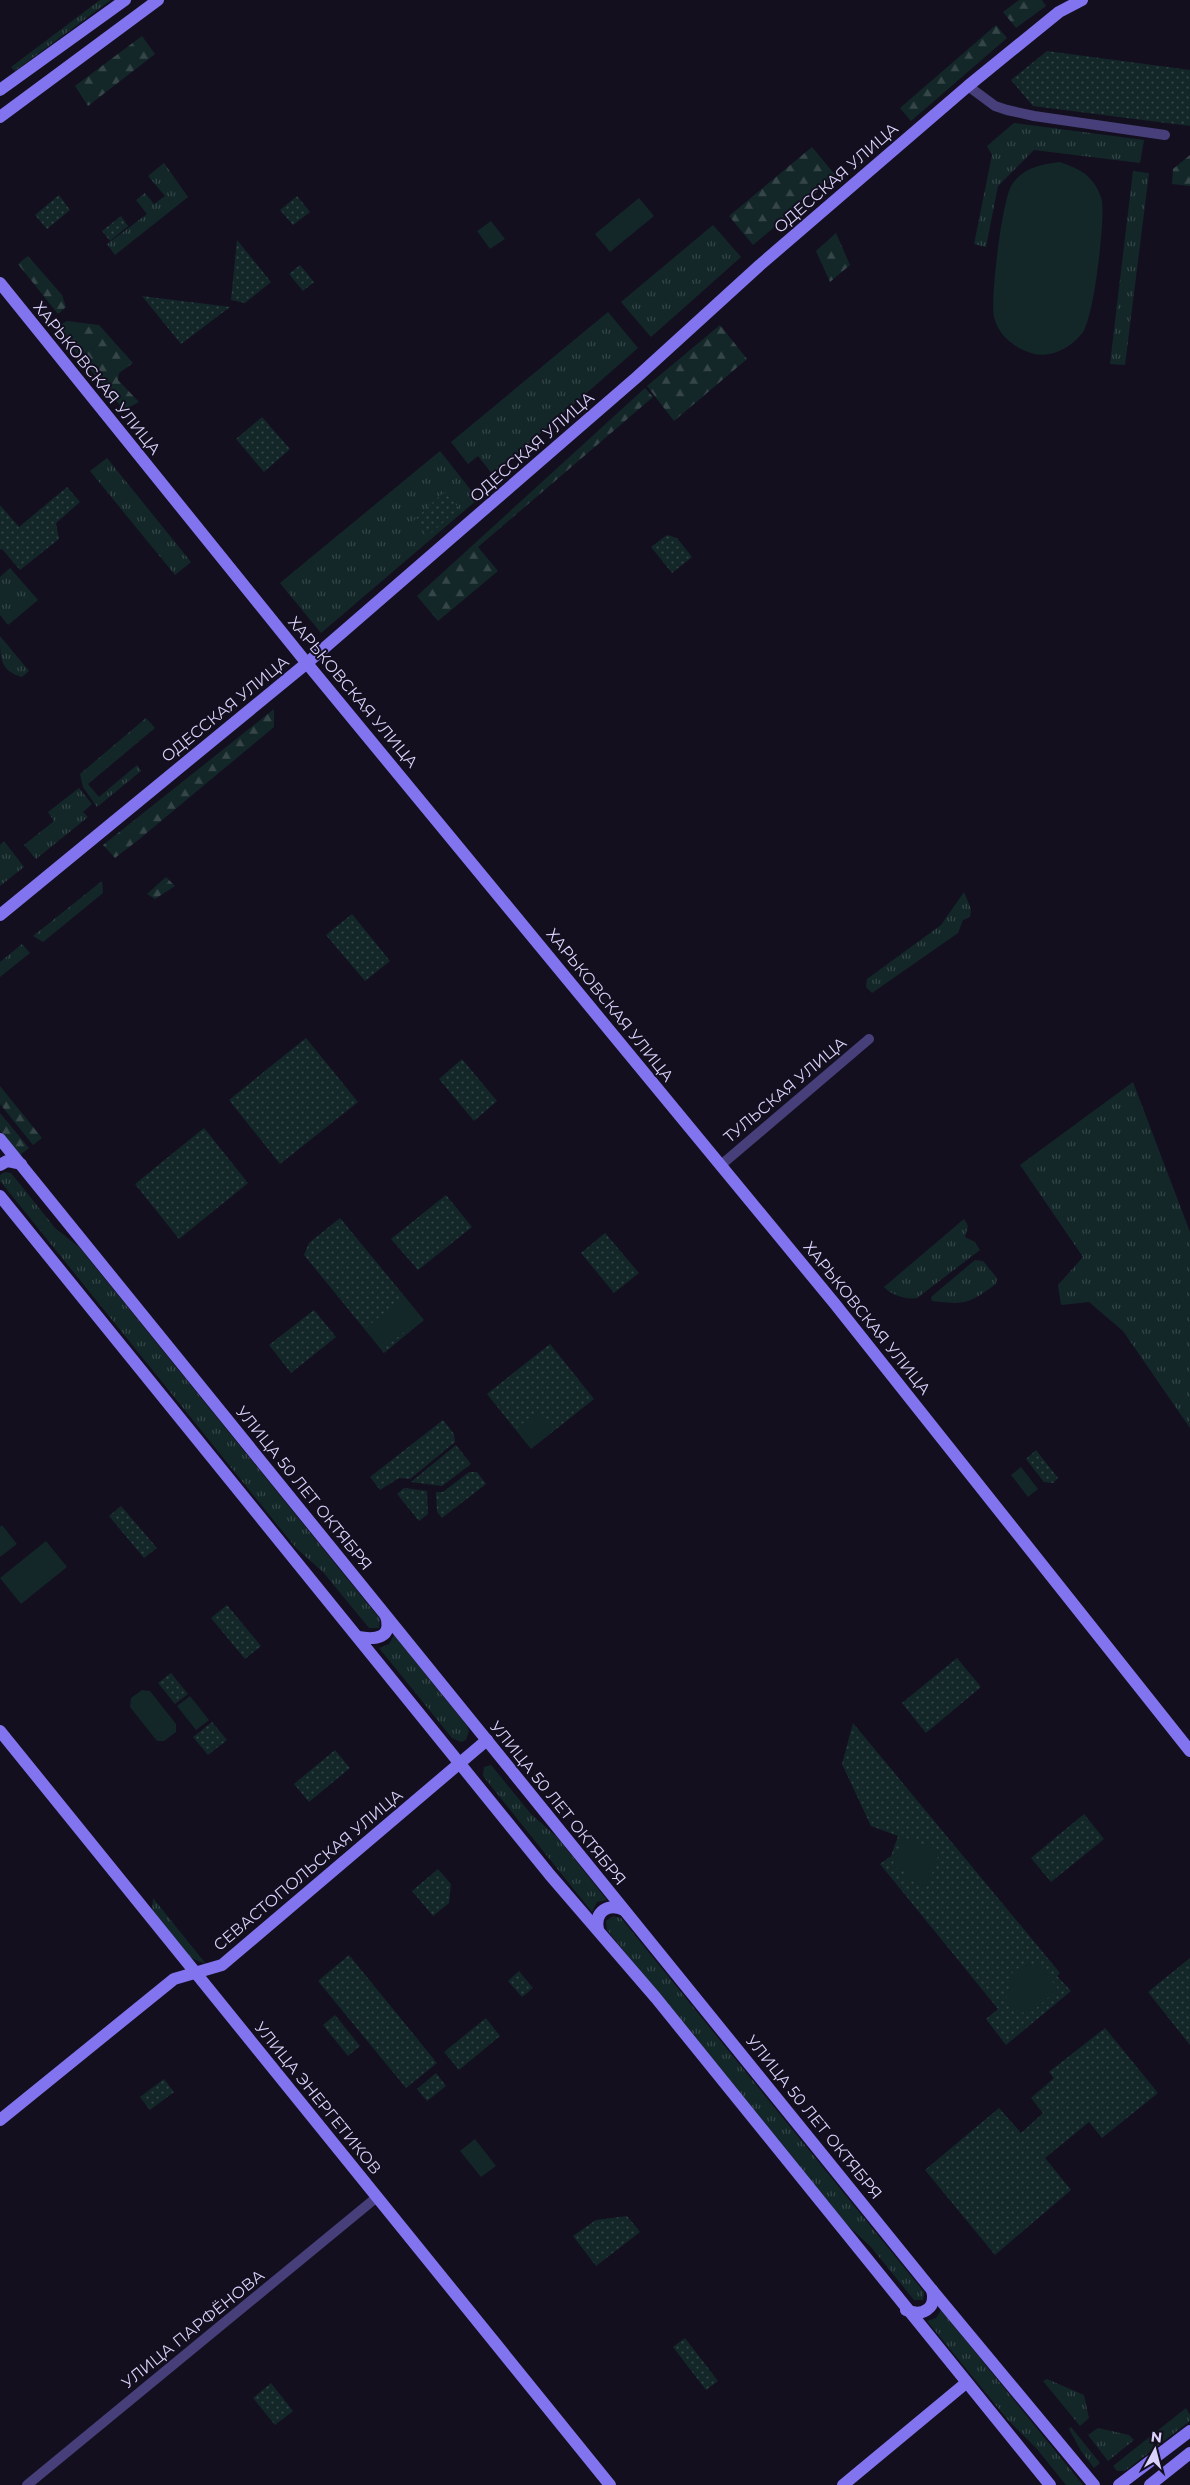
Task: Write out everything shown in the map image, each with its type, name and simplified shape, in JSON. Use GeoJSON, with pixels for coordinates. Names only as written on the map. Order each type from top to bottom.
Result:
{"type":"FeatureCollection","features":[{"type":"Feature","properties":{"kind":"street"},"geometry":{"type":"LineString","coordinates":[[0,90],[125,0]]}},
{"type":"Feature","properties":{"kind":"street"},"geometry":{"type":"LineString","coordinates":[[0,117],[158,0]]}},
{"type":"Feature","properties":{"kind":"street","name":"ОДЕССКАЯ УЛИЦА"},"geometry":{"type":"LineString","coordinates":[[0,915],[307,663],[637,378],[760,265],[968,86],[1060,12],[1082,0]]}},
{"type":"Feature","properties":{"kind":"street"},"geometry":{"type":"LineString","coordinates":[[968,86],[995,106],[1008,110],[1034,116],[1165,135]]}},
{"type":"Feature","properties":{"kind":"street","name":"ХАРЬКОВСКАЯ УЛИЦА"},"geometry":{"type":"LineString","coordinates":[[0,283],[307,663],[945,1440],[1190,1751]]}},
{"type":"Feature","properties":{"kind":"street","name":"ТУЛЬСКАЯ УЛИЦА"},"geometry":{"type":"LineString","coordinates":[[721,1165],[869,1039]]}},
{"type":"Feature","properties":{"kind":"street","name":"УЛИЦА 50 ЛЕТ ОКТЯБРЯ"},"geometry":{"type":"LineString","coordinates":[[0,1139],[932,2290],[1094,2485]]}},
{"type":"Feature","properties":{"kind":"street"},"geometry":{"type":"LineString","coordinates":[[0,1165],[7,1161],[21,1164]]}},
{"type":"Feature","properties":{"kind":"street"},"geometry":{"type":"LineString","coordinates":[[0,1196],[550,1875],[656,1998],[906,2310],[1050,2485]]}},
{"type":"Feature","properties":{"kind":"street"},"geometry":{"type":"LineString","coordinates":[[358,1637],[375,1639],[382,1636],[388,1623],[386,1616]]}},
{"type":"Feature","properties":{"kind":"street","name":"УЛИЦА ЭНЕРГЕТИКОВ"},"geometry":{"type":"LineString","coordinates":[[0,1731],[610,2485]]}},
{"type":"Feature","properties":{"kind":"street","name":"СЕВАСТОПОЛЬСКАЯ УЛИЦА"},"geometry":{"type":"LineString","coordinates":[[0,2120],[174,1979],[197,1974],[222,1965],[487,1740]]}},
{"type":"Feature","properties":{"kind":"street"},"geometry":{"type":"LineString","coordinates":[[598,1930],[598,1916],[602,1910],[609,1907],[624,1910]]}},
{"type":"Feature","properties":{"kind":"street","name":"УЛИЦА ПАРФЁНОВА"},"geometry":{"type":"LineString","coordinates":[[27,2485],[377,2197]]}},
{"type":"Feature","properties":{"kind":"street"},"geometry":{"type":"LineString","coordinates":[[906,2310],[920,2313],[928,2310],[932,2305],[932,2290]]}},
{"type":"Feature","properties":{"kind":"street"},"geometry":{"type":"LineString","coordinates":[[843,2485],[966,2383]]}},
{"type":"Feature","properties":{"kind":"street"},"geometry":{"type":"LineString","coordinates":[[1119,2485],[1190,2431]]}},
{"type":"Feature","properties":{"kind":"street"},"geometry":{"type":"LineString","coordinates":[[1150,2485],[1190,2453]]}},
{"type":"Feature","properties":{"kind":"green space"},"geometry":{"type":"Polygon","coordinates":[[[100,0],[111,0],[15,71],[11,67],[100,0]]]}},
{"type":"Feature","properties":{"kind":"green space"},"geometry":{"type":"Polygon","coordinates":[[[1019,0],[1042,0],[1046,6],[1016,28],[1003,12],[1019,0]]]}},
{"type":"Feature","properties":{"kind":"green space"},"geometry":{"type":"Polygon","coordinates":[[[996,25],[1007,38],[911,121],[900,108],[996,25]]]}},
{"type":"Feature","properties":{"kind":"green space"},"geometry":{"type":"Polygon","coordinates":[[[142,36],[155,54],[88,106],[75,86],[142,36]]]}},
{"type":"Feature","properties":{"kind":"green space"},"geometry":{"type":"Polygon","coordinates":[[[1047,51],[1190,70],[1190,126],[1033,106],[1011,80],[1047,51]]]}},
{"type":"Feature","properties":{"kind":"green space"},"geometry":{"type":"Polygon","coordinates":[[[1014,123],[1144,140],[1140,163],[1034,150],[998,186],[986,247],[974,244],[992,155],[987,146],[1014,123]]]}},
{"type":"Feature","properties":{"kind":"green space"},"geometry":{"type":"Polygon","coordinates":[[[812,147],[836,176],[753,245],[729,216],[812,147]]]}},
{"type":"Feature","properties":{"kind":"green space"},"geometry":{"type":"Polygon","coordinates":[[[1190,155],[1190,186],[1172,184],[1173,169],[1190,155]]]}},
{"type":"Feature","properties":{"kind":"green space"},"geometry":{"type":"Polygon","coordinates":[[[1060,162],[1078,169],[1089,177],[1095,185],[1102,201],[1102,228],[1095,289],[1083,332],[1074,342],[1062,350],[1041,355],[1021,349],[1009,341],[1000,331],[994,317],[994,291],[1004,211],[1011,186],[1015,180],[1032,168],[1060,162]]]}},
{"type":"Feature","properties":{"kind":"green space"},"geometry":{"type":"Polygon","coordinates":[[[164,163],[188,197],[115,255],[107,244],[147,214],[136,200],[145,193],[154,204],[165,196],[148,176],[164,163]]]}},
{"type":"Feature","properties":{"kind":"green space"},"geometry":{"type":"Polygon","coordinates":[[[1133,171],[1149,173],[1125,365],[1110,364],[1133,171]]]}},
{"type":"Feature","properties":{"kind":"green space"},"geometry":{"type":"Polygon","coordinates":[[[59,195],[70,210],[47,229],[35,215],[59,195]]]}},
{"type":"Feature","properties":{"kind":"green space"},"geometry":{"type":"Polygon","coordinates":[[[297,196],[310,212],[293,225],[280,210],[297,196]]]}},
{"type":"Feature","properties":{"kind":"green space"},"geometry":{"type":"Polygon","coordinates":[[[639,198],[654,216],[610,252],[595,234],[639,198]]]}},
{"type":"Feature","properties":{"kind":"green space"},"geometry":{"type":"Polygon","coordinates":[[[121,216],[128,226],[110,241],[102,231],[121,216]]]}},
{"type":"Feature","properties":{"kind":"green space"},"geometry":{"type":"Polygon","coordinates":[[[491,221],[505,239],[490,249],[477,231],[491,221]]]}},
{"type":"Feature","properties":{"kind":"green space"},"geometry":{"type":"Polygon","coordinates":[[[713,225],[741,257],[651,337],[621,302],[713,225]]]}},
{"type":"Feature","properties":{"kind":"green space"},"geometry":{"type":"Polygon","coordinates":[[[836,233],[850,265],[830,282],[816,251],[836,233]]]}},
{"type":"Feature","properties":{"kind":"green space"},"geometry":{"type":"Polygon","coordinates":[[[237,240],[271,282],[245,303],[231,300],[237,240]]]}},
{"type":"Feature","properties":{"kind":"green space"},"geometry":{"type":"Polygon","coordinates":[[[28,256],[62,295],[66,307],[58,314],[18,264],[28,256]]]}},
{"type":"Feature","properties":{"kind":"green space"},"geometry":{"type":"Polygon","coordinates":[[[300,265],[314,282],[303,291],[289,274],[300,265]]]}},
{"type":"Feature","properties":{"kind":"green space"},"geometry":{"type":"Polygon","coordinates":[[[142,296],[230,307],[181,344],[142,296]]]}},
{"type":"Feature","properties":{"kind":"green space"},"geometry":{"type":"Polygon","coordinates":[[[608,312],[638,348],[493,475],[478,456],[468,464],[451,442],[608,312]]]}},
{"type":"Feature","properties":{"kind":"green space"},"geometry":{"type":"Polygon","coordinates":[[[67,321],[99,325],[133,363],[119,373],[118,380],[139,402],[124,410],[55,328],[67,321]]]}},
{"type":"Feature","properties":{"kind":"green space"},"geometry":{"type":"Polygon","coordinates":[[[720,325],[747,359],[674,421],[647,386],[720,325]]]}},
{"type":"Feature","properties":{"kind":"green space"},"geometry":{"type":"Polygon","coordinates":[[[645,388],[653,397],[478,547],[498,571],[438,621],[417,596],[645,388]]]}},
{"type":"Feature","properties":{"kind":"green space"},"geometry":{"type":"Polygon","coordinates":[[[262,417],[290,449],[264,472],[236,439],[262,417]]]}},
{"type":"Feature","properties":{"kind":"green space"},"geometry":{"type":"Polygon","coordinates":[[[440,451],[478,499],[321,633],[280,583],[440,451]]]}},
{"type":"Feature","properties":{"kind":"green space"},"geometry":{"type":"Polygon","coordinates":[[[107,458],[191,562],[175,575],[90,471],[107,458]]]}},
{"type":"Feature","properties":{"kind":"green space"},"geometry":{"type":"Polygon","coordinates":[[[67,487],[80,502],[56,523],[59,539],[20,570],[2,549],[0,550],[0,505],[19,527],[67,487]]]}},
{"type":"Feature","properties":{"kind":"green space"},"geometry":{"type":"Polygon","coordinates":[[[444,492],[459,508],[428,536],[413,521],[444,492]]]}},
{"type":"Feature","properties":{"kind":"green space"},"geometry":{"type":"Polygon","coordinates":[[[667,535],[677,538],[692,557],[672,573],[651,547],[667,535]]]}},
{"type":"Feature","properties":{"kind":"green space"},"geometry":{"type":"Polygon","coordinates":[[[10,568],[38,600],[8,625],[0,615],[0,577],[10,568]]]}},
{"type":"Feature","properties":{"kind":"green space"},"geometry":{"type":"Polygon","coordinates":[[[0,636],[29,671],[22,677],[5,667],[0,651],[0,636]]]}},
{"type":"Feature","properties":{"kind":"green space"},"geometry":{"type":"Polygon","coordinates":[[[274,709],[274,727],[137,841],[115,858],[103,845],[274,709]]]}},
{"type":"Feature","properties":{"kind":"green space"},"geometry":{"type":"Polygon","coordinates":[[[146,718],[155,728],[88,784],[99,797],[137,765],[141,771],[97,807],[83,787],[80,774],[146,718]]]}},
{"type":"Feature","properties":{"kind":"green space"},"geometry":{"type":"Polygon","coordinates":[[[79,788],[92,804],[83,812],[88,817],[36,859],[24,845],[54,821],[48,812],[79,788]]]}},
{"type":"Feature","properties":{"kind":"green space"},"geometry":{"type":"Polygon","coordinates":[[[4,841],[24,867],[0,886],[0,845],[4,841]]]}},
{"type":"Feature","properties":{"kind":"green space"},"geometry":{"type":"Polygon","coordinates":[[[166,877],[175,886],[155,899],[147,894],[166,877]]]}},
{"type":"Feature","properties":{"kind":"green space"},"geometry":{"type":"Polygon","coordinates":[[[102,881],[103,893],[43,942],[33,936],[102,881]]]}},
{"type":"Feature","properties":{"kind":"green space"},"geometry":{"type":"Polygon","coordinates":[[[964,892],[971,909],[970,917],[963,920],[958,933],[872,993],[866,987],[867,979],[941,925],[964,892]]]}},
{"type":"Feature","properties":{"kind":"green space"},"geometry":{"type":"Polygon","coordinates":[[[352,914],[390,961],[365,981],[326,935],[352,914]]]}},
{"type":"Feature","properties":{"kind":"green space"},"geometry":{"type":"Polygon","coordinates":[[[22,944],[30,953],[0,977],[0,962],[22,944]]]}},
{"type":"Feature","properties":{"kind":"green space"},"geometry":{"type":"Polygon","coordinates":[[[306,1038],[358,1102],[280,1164],[229,1100],[306,1038]]]}},
{"type":"Feature","properties":{"kind":"green space"},"geometry":{"type":"Polygon","coordinates":[[[462,1059],[497,1101],[474,1121],[439,1079],[462,1059]]]}},
{"type":"Feature","properties":{"kind":"green space"},"geometry":{"type":"Polygon","coordinates":[[[1133,1082],[1190,1232],[1190,1428],[1123,1331],[1089,1302],[1061,1305],[1058,1285],[1083,1257],[1020,1165],[1133,1082]]]}},
{"type":"Feature","properties":{"kind":"green space"},"geometry":{"type":"Polygon","coordinates":[[[0,1086],[42,1138],[33,1145],[0,1104],[0,1086]]]}},
{"type":"Feature","properties":{"kind":"green space"},"geometry":{"type":"Polygon","coordinates":[[[0,1113],[29,1148],[20,1155],[0,1131],[0,1113]]]}},
{"type":"Feature","properties":{"kind":"green space"},"geometry":{"type":"Polygon","coordinates":[[[204,1128],[248,1183],[179,1239],[135,1184],[204,1128]]]}},
{"type":"Feature","properties":{"kind":"green space"},"geometry":{"type":"Polygon","coordinates":[[[5,1172],[11,1173],[55,1228],[79,1247],[380,1619],[379,1628],[369,1628],[323,1572],[296,1548],[0,1181],[0,1175],[5,1172]]]}},
{"type":"Feature","properties":{"kind":"green space"},"geometry":{"type":"Polygon","coordinates":[[[446,1195],[472,1227],[418,1270],[391,1239],[446,1195]]]}},
{"type":"Feature","properties":{"kind":"green space"},"geometry":{"type":"Polygon","coordinates":[[[340,1218],[424,1320],[384,1353],[304,1255],[309,1243],[340,1218]]]}},
{"type":"Feature","properties":{"kind":"green space"},"geometry":{"type":"Polygon","coordinates":[[[964,1219],[968,1226],[965,1237],[975,1242],[980,1250],[917,1298],[899,1296],[884,1287],[964,1219]]]}},
{"type":"Feature","properties":{"kind":"green space"},"geometry":{"type":"Polygon","coordinates":[[[605,1233],[639,1273],[614,1293],[581,1253],[605,1233]]]}},
{"type":"Feature","properties":{"kind":"green space"},"geometry":{"type":"Polygon","coordinates":[[[975,1260],[983,1261],[997,1278],[996,1284],[979,1296],[966,1302],[932,1301],[931,1297],[975,1260]]]}},
{"type":"Feature","properties":{"kind":"green space"},"geometry":{"type":"Polygon","coordinates":[[[402,1298],[420,1319],[383,1349],[366,1328],[402,1298]]]}},
{"type":"Feature","properties":{"kind":"green space"},"geometry":{"type":"Polygon","coordinates":[[[314,1310],[336,1337],[291,1373],[269,1345],[314,1310]]]}},
{"type":"Feature","properties":{"kind":"green space"},"geometry":{"type":"Polygon","coordinates":[[[550,1344],[594,1399],[531,1449],[487,1394],[550,1344]]]}},
{"type":"Feature","properties":{"kind":"green space"},"geometry":{"type":"Polygon","coordinates":[[[538,1411],[552,1429],[531,1445],[517,1428],[538,1411]]]}},
{"type":"Feature","properties":{"kind":"green space"},"geometry":{"type":"Polygon","coordinates":[[[443,1420],[454,1434],[455,1442],[410,1479],[399,1478],[380,1490],[370,1477],[443,1420]]]}},
{"type":"Feature","properties":{"kind":"green space"},"geometry":{"type":"Polygon","coordinates":[[[456,1445],[471,1464],[442,1486],[411,1482],[456,1445]]]}},
{"type":"Feature","properties":{"kind":"green space"},"geometry":{"type":"Polygon","coordinates":[[[1036,1450],[1058,1478],[1053,1483],[1044,1482],[1026,1459],[1036,1450]]]}},
{"type":"Feature","properties":{"kind":"green space"},"geometry":{"type":"Polygon","coordinates":[[[1021,1467],[1038,1489],[1028,1497],[1011,1475],[1021,1467]]]}},
{"type":"Feature","properties":{"kind":"green space"},"geometry":{"type":"Polygon","coordinates":[[[469,1472],[477,1472],[486,1484],[442,1518],[437,1512],[436,1492],[443,1492],[469,1472]]]}},
{"type":"Feature","properties":{"kind":"green space"},"geometry":{"type":"Polygon","coordinates":[[[404,1488],[427,1491],[428,1514],[419,1521],[397,1494],[404,1488]]]}},
{"type":"Feature","properties":{"kind":"green space"},"geometry":{"type":"Polygon","coordinates":[[[121,1506],[157,1548],[144,1558],[109,1516],[121,1506]]]}},
{"type":"Feature","properties":{"kind":"green space"},"geometry":{"type":"Polygon","coordinates":[[[2,1525],[17,1544],[0,1557],[0,1527],[2,1525]]]}},
{"type":"Feature","properties":{"kind":"green space"},"geometry":{"type":"Polygon","coordinates":[[[46,1541],[67,1567],[21,1604],[0,1578],[46,1541]]]}},
{"type":"Feature","properties":{"kind":"green space"},"geometry":{"type":"Polygon","coordinates":[[[227,1605],[261,1646],[245,1659],[211,1618],[227,1605]]]}},
{"type":"Feature","properties":{"kind":"green space"},"geometry":{"type":"Polygon","coordinates":[[[394,1635],[467,1726],[469,1731],[466,1740],[461,1742],[452,1738],[379,1648],[389,1644],[394,1635]]]}},
{"type":"Feature","properties":{"kind":"green space"},"geometry":{"type":"Polygon","coordinates":[[[957,1658],[981,1687],[926,1733],[902,1703],[957,1658]]]}},
{"type":"Feature","properties":{"kind":"green space"},"geometry":{"type":"Polygon","coordinates":[[[171,1673],[188,1694],[175,1704],[158,1683],[171,1673]]]}},
{"type":"Feature","properties":{"kind":"green space"},"geometry":{"type":"Polygon","coordinates":[[[142,1690],[150,1691],[176,1724],[176,1732],[164,1741],[157,1741],[130,1707],[131,1698],[142,1690]]]}},
{"type":"Feature","properties":{"kind":"green space"},"geometry":{"type":"Polygon","coordinates":[[[190,1696],[209,1720],[196,1730],[177,1706],[190,1696]]]}},
{"type":"Feature","properties":{"kind":"green space"},"geometry":{"type":"Polygon","coordinates":[[[212,1722],[227,1740],[208,1755],[193,1737],[212,1722]]]}},
{"type":"Feature","properties":{"kind":"green space"},"geometry":{"type":"Polygon","coordinates":[[[853,1723],[1060,1973],[1057,1976],[1071,1991],[1006,2045],[986,2019],[998,2009],[880,1864],[891,1856],[898,1836],[871,1826],[842,1764],[853,1723]]]}},
{"type":"Feature","properties":{"kind":"green space"},"geometry":{"type":"Polygon","coordinates":[[[335,1750],[350,1768],[309,1802],[294,1784],[335,1750]]]}},
{"type":"Feature","properties":{"kind":"green space"},"geometry":{"type":"Polygon","coordinates":[[[491,1765],[531,1814],[557,1837],[607,1900],[597,1902],[592,1912],[483,1776],[484,1767],[491,1765]]]}},
{"type":"Feature","properties":{"kind":"green space"},"geometry":{"type":"Polygon","coordinates":[[[1084,1814],[1104,1839],[1051,1882],[1031,1858],[1084,1814]]]}},
{"type":"Feature","properties":{"kind":"green space"},"geometry":{"type":"Polygon","coordinates":[[[903,1837],[940,1851],[927,1887],[904,1878],[906,1872],[896,1868],[893,1864],[903,1837]]]}},
{"type":"Feature","properties":{"kind":"green space"},"geometry":{"type":"Polygon","coordinates":[[[438,1869],[451,1884],[449,1903],[433,1916],[412,1891],[438,1869]]]}},
{"type":"Feature","properties":{"kind":"green space"},"geometry":{"type":"Polygon","coordinates":[[[153,1898],[206,1964],[191,1958],[152,1910],[153,1898]]]}},
{"type":"Feature","properties":{"kind":"green space"},"geometry":{"type":"Polygon","coordinates":[[[613,1916],[621,1918],[924,2292],[923,2300],[914,2300],[871,2247],[843,2221],[607,1930],[606,1921],[613,1916]]]}},
{"type":"Feature","properties":{"kind":"green space"},"geometry":{"type":"Polygon","coordinates":[[[349,1955],[437,2063],[406,2088],[318,1981],[349,1955]]]}},
{"type":"Feature","properties":{"kind":"green space"},"geometry":{"type":"Polygon","coordinates":[[[1190,1958],[1190,2045],[1148,1992],[1190,1958]]]}},
{"type":"Feature","properties":{"kind":"green space"},"geometry":{"type":"Polygon","coordinates":[[[1037,1963],[1058,1989],[1035,2009],[1017,2014],[1006,2002],[1013,1970],[1037,1963]]]}},
{"type":"Feature","properties":{"kind":"green space"},"geometry":{"type":"Polygon","coordinates":[[[519,1971],[533,1988],[522,1997],[508,1981],[519,1971]]]}},
{"type":"Feature","properties":{"kind":"green space"},"geometry":{"type":"Polygon","coordinates":[[[335,2015],[360,2046],[348,2056],[323,2025],[335,2015]]]}},
{"type":"Feature","properties":{"kind":"green space"},"geometry":{"type":"Polygon","coordinates":[[[486,2018],[500,2036],[459,2070],[444,2052],[486,2018]]]}},
{"type":"Feature","properties":{"kind":"green space"},"geometry":{"type":"Polygon","coordinates":[[[1105,2028],[1158,2093],[1102,2138],[1089,2122],[1045,2158],[1071,2190],[995,2255],[925,2170],[999,2108],[1021,2133],[1043,2113],[1031,2098],[1054,2078],[1049,2072],[1105,2028]]]}},
{"type":"Feature","properties":{"kind":"green space"},"geometry":{"type":"Polygon","coordinates":[[[436,2073],[446,2086],[427,2101],[417,2089],[436,2073]]]}},
{"type":"Feature","properties":{"kind":"green space"},"geometry":{"type":"Polygon","coordinates":[[[164,2079],[174,2092],[150,2110],[140,2097],[164,2079]]]}},
{"type":"Feature","properties":{"kind":"green space"},"geometry":{"type":"Polygon","coordinates":[[[475,2139],[496,2166],[481,2177],[460,2151],[475,2139]]]}},
{"type":"Feature","properties":{"kind":"green space"},"geometry":{"type":"Polygon","coordinates":[[[627,2216],[640,2232],[596,2266],[573,2236],[596,2220],[627,2216]]]}},
{"type":"Feature","properties":{"kind":"green space"},"geometry":{"type":"Polygon","coordinates":[[[941,2310],[1083,2485],[1066,2485],[1037,2449],[1007,2419],[927,2321],[936,2318],[941,2310]]]}},
{"type":"Feature","properties":{"kind":"green space"},"geometry":{"type":"Polygon","coordinates":[[[685,2338],[718,2381],[706,2390],[673,2347],[685,2338]]]}},
{"type":"Feature","properties":{"kind":"green space"},"geometry":{"type":"Polygon","coordinates":[[[1047,2379],[1084,2395],[1089,2418],[1080,2426],[1043,2381],[1047,2379]]]}},
{"type":"Feature","properties":{"kind":"green space"},"geometry":{"type":"Polygon","coordinates":[[[271,2383],[293,2411],[275,2425],[253,2398],[271,2383]]]}},
{"type":"Feature","properties":{"kind":"green space"},"geometry":{"type":"Polygon","coordinates":[[[1186,2408],[1190,2415],[1190,2421],[1125,2471],[1117,2471],[1113,2466],[1186,2408]]]}},
{"type":"Feature","properties":{"kind":"green space"},"geometry":{"type":"Polygon","coordinates":[[[1071,2427],[1100,2463],[1094,2468],[1081,2451],[1069,2429],[1071,2427]]]}},
{"type":"Feature","properties":{"kind":"green space"},"geometry":{"type":"Polygon","coordinates":[[[1098,2428],[1129,2435],[1134,2440],[1108,2461],[1088,2435],[1098,2428]]]}}]}
